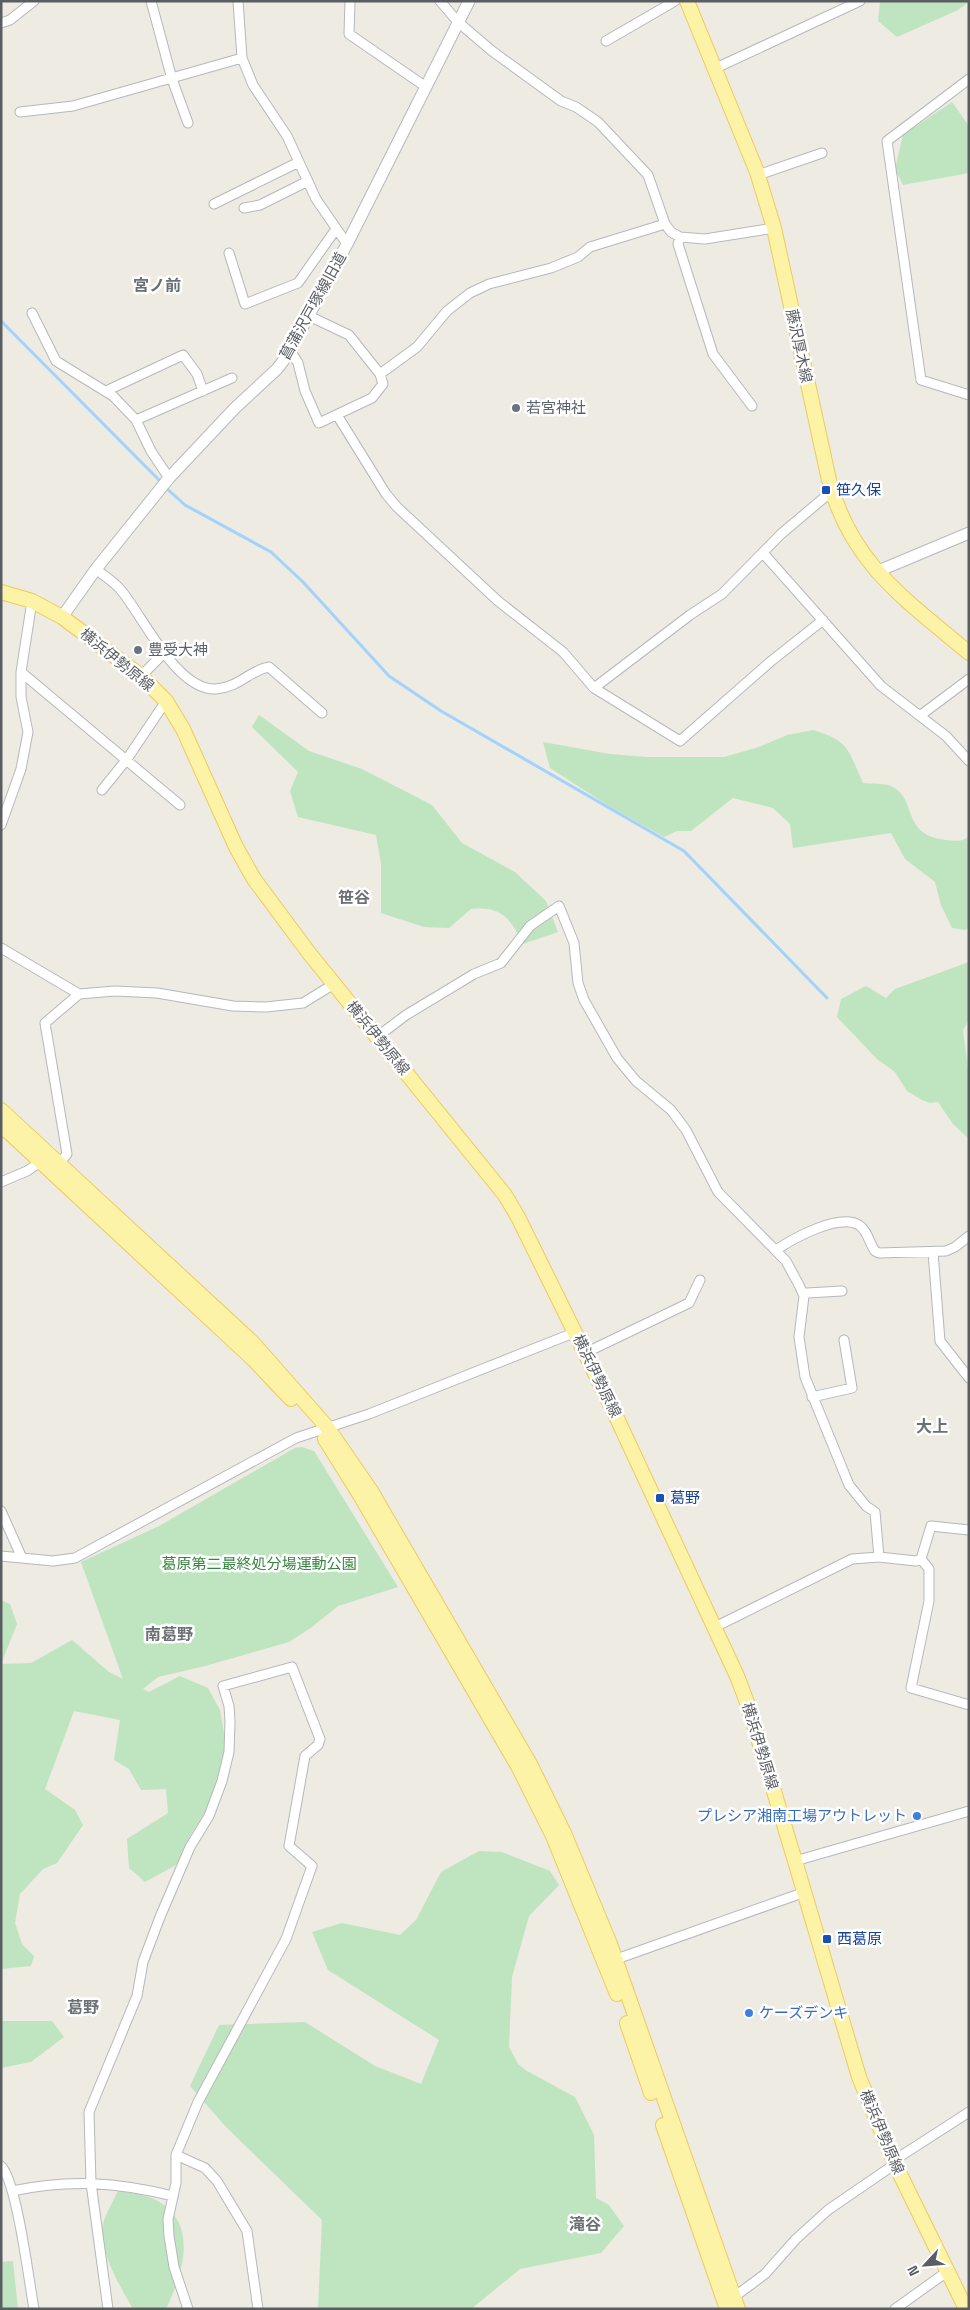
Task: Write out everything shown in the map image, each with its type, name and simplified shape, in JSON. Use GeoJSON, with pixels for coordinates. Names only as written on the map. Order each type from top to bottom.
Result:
{"type":"FeatureCollection","features":[{"type":"Feature","properties":{"kind":"main road","name":"藤沢厚木線"},"geometry":{"type":"LineString","coordinates":[[688,1],[758,175],[774,228],[832,491],[848,532],[876,572],[969,653]]}},
{"type":"Feature","properties":{"kind":"main road","name":"横浜伊勢原線"},"geometry":{"type":"LineString","coordinates":[[1,592],[32,601],[62,617],[141,676],[166,701],[183,729],[236,847],[254,879],[334,984],[505,1195],[576,1332],[715,1627],[748,1704],[859,2077],[894,2162],[966,2309]]}},
{"type":"Feature","properties":{"kind":"main road"},"geometry":{"type":"LineString","coordinates":[[1,1110],[252,1342],[323,1429],[518,1766],[553,1836],[610,1962],[730,2306]]}},
{"type":"Feature","properties":{"kind":"main road"},"geometry":{"type":"LineString","coordinates":[[1,1125],[253,1359],[323,1429]]}},
{"type":"Feature","properties":{"kind":"street"},"geometry":{"type":"LineString","coordinates":[[1,23],[10,20],[34,1]]}},
{"type":"Feature","properties":{"kind":"street"},"geometry":{"type":"LineString","coordinates":[[151,1],[172,79],[188,123]]}},
{"type":"Feature","properties":{"kind":"street"},"geometry":{"type":"LineString","coordinates":[[238,1],[242,58],[253,85],[287,136],[308,181],[347,244]]}},
{"type":"Feature","properties":{"kind":"street"},"geometry":{"type":"LineString","coordinates":[[350,1],[350,34],[426,87]]}},
{"type":"Feature","properties":{"kind":"street"},"geometry":{"type":"LineString","coordinates":[[440,1],[458,22],[492,51],[561,101],[576,107],[598,122],[648,175],[665,224],[671,232],[680,237],[704,240],[774,228]]}},
{"type":"Feature","properties":{"kind":"street","name":"菖蒲沢戸塚線旧道"},"geometry":{"type":"LineString","coordinates":[[62,617],[96,569],[165,482],[235,408],[277,369],[290,350],[347,244],[469,1]]}},
{"type":"Feature","properties":{"kind":"street"},"geometry":{"type":"LineString","coordinates":[[606,41],[675,1]]}},
{"type":"Feature","properties":{"kind":"street"},"geometry":{"type":"LineString","coordinates":[[716,68],[860,1]]}},
{"type":"Feature","properties":{"kind":"street"},"geometry":{"type":"LineString","coordinates":[[20,112],[73,106],[242,58]]}},
{"type":"Feature","properties":{"kind":"street"},"geometry":{"type":"LineString","coordinates":[[969,79],[888,141],[921,380],[969,395]]}},
{"type":"Feature","properties":{"kind":"street"},"geometry":{"type":"LineString","coordinates":[[758,175],[822,152]]}},
{"type":"Feature","properties":{"kind":"street"},"geometry":{"type":"LineString","coordinates":[[214,204],[299,162]]}},
{"type":"Feature","properties":{"kind":"street"},"geometry":{"type":"LineString","coordinates":[[244,208],[260,205],[308,181]]}},
{"type":"Feature","properties":{"kind":"street"},"geometry":{"type":"LineString","coordinates":[[380,374],[416,347],[447,311],[470,293],[489,284],[551,268],[578,257],[590,247],[665,224]]}},
{"type":"Feature","properties":{"kind":"street"},"geometry":{"type":"LineString","coordinates":[[229,253],[246,304],[298,282],[336,229]]}},
{"type":"Feature","properties":{"kind":"street"},"geometry":{"type":"LineString","coordinates":[[680,237],[678,244],[713,354],[752,406]]}},
{"type":"Feature","properties":{"kind":"street"},"geometry":{"type":"LineString","coordinates":[[32,313],[56,361],[106,392],[136,420],[165,482]]}},
{"type":"Feature","properties":{"kind":"street"},"geometry":{"type":"LineString","coordinates":[[290,350],[298,363],[305,391],[319,423],[372,398],[382,384],[380,374],[350,335],[309,316]]}},
{"type":"Feature","properties":{"kind":"street"},"geometry":{"type":"LineString","coordinates":[[106,392],[183,355],[197,374],[203,391]]}},
{"type":"Feature","properties":{"kind":"street"},"geometry":{"type":"LineString","coordinates":[[136,420],[232,378]]}},
{"type":"Feature","properties":{"kind":"street"},"geometry":{"type":"LineString","coordinates":[[336,415],[386,494],[397,507],[498,600],[563,652],[594,688],[680,741],[770,662],[823,620]]}},
{"type":"Feature","properties":{"kind":"street"},"geometry":{"type":"LineString","coordinates":[[594,688],[690,615],[722,594],[782,534],[832,491]]}},
{"type":"Feature","properties":{"kind":"street"},"geometry":{"type":"LineString","coordinates":[[876,572],[969,533]]}},
{"type":"Feature","properties":{"kind":"street"},"geometry":{"type":"LineString","coordinates":[[763,553],[881,686],[946,736],[969,762]]}},
{"type":"Feature","properties":{"kind":"street"},"geometry":{"type":"LineString","coordinates":[[96,569],[119,588],[164,653],[179,670],[191,679],[202,686],[215,689],[238,684],[262,668],[268,667],[322,713]]}},
{"type":"Feature","properties":{"kind":"street"},"geometry":{"type":"LineString","coordinates":[[1,825],[21,769],[28,732],[21,698],[21,672],[32,601]]}},
{"type":"Feature","properties":{"kind":"street"},"geometry":{"type":"LineString","coordinates":[[141,676],[164,653]]}},
{"type":"Feature","properties":{"kind":"street"},"geometry":{"type":"LineString","coordinates":[[21,672],[180,805]]}},
{"type":"Feature","properties":{"kind":"street"},"geometry":{"type":"LineString","coordinates":[[921,715],[969,679]]}},
{"type":"Feature","properties":{"kind":"street"},"geometry":{"type":"LineString","coordinates":[[102,790],[127,759],[166,701]]}},
{"type":"Feature","properties":{"kind":"street"},"geometry":{"type":"LineString","coordinates":[[377,1037],[406,1015],[474,974],[501,962],[530,926],[559,906],[574,943],[578,983],[584,1000],[612,1050],[636,1080],[671,1110],[686,1130],[718,1192],[786,1261],[804,1296],[800,1340],[805,1377],[849,1486],[866,1506],[875,1512],[879,1557]]}},
{"type":"Feature","properties":{"kind":"street"},"geometry":{"type":"LineString","coordinates":[[1,948],[79,994]]}},
{"type":"Feature","properties":{"kind":"street"},"geometry":{"type":"LineString","coordinates":[[59,1164],[67,1154],[45,1022],[79,994],[115,990],[157,993],[233,1006],[266,1007],[303,1003],[334,984]]}},
{"type":"Feature","properties":{"kind":"street"},"geometry":{"type":"LineString","coordinates":[[1,1182],[27,1171],[40,1162]]}},
{"type":"Feature","properties":{"kind":"street"},"geometry":{"type":"LineString","coordinates":[[776,1250],[810,1231],[850,1221],[861,1226],[870,1238],[872,1247],[880,1254],[933,1252],[955,1248],[969,1236]]}},
{"type":"Feature","properties":{"kind":"street"},"geometry":{"type":"LineString","coordinates":[[933,1252],[940,1341],[969,1378]]}},
{"type":"Feature","properties":{"kind":"street"},"geometry":{"type":"LineString","coordinates":[[585,1353],[689,1303],[700,1280]]}},
{"type":"Feature","properties":{"kind":"street"},"geometry":{"type":"LineString","coordinates":[[804,1296],[807,1293],[842,1291]]}},
{"type":"Feature","properties":{"kind":"street"},"geometry":{"type":"LineString","coordinates":[[1,1556],[53,1561],[75,1558],[296,1438],[369,1414],[576,1332]]}},
{"type":"Feature","properties":{"kind":"street"},"geometry":{"type":"LineString","coordinates":[[812,1397],[852,1388],[844,1340]]}},
{"type":"Feature","properties":{"kind":"street"},"geometry":{"type":"LineString","coordinates":[[1,1511],[22,1558]]}},
{"type":"Feature","properties":{"kind":"street"},"geometry":{"type":"LineString","coordinates":[[922,1559],[931,1526],[969,1530]]}},
{"type":"Feature","properties":{"kind":"street"},"geometry":{"type":"LineString","coordinates":[[715,1627],[852,1559],[879,1557],[916,1561],[922,1559]]}},
{"type":"Feature","properties":{"kind":"street"},"geometry":{"type":"LineString","coordinates":[[922,1559],[929,1568],[929,1600],[911,1688],[969,1705]]}},
{"type":"Feature","properties":{"kind":"street"},"geometry":{"type":"LineString","coordinates":[[108,2309],[91,2183],[89,2112],[137,1996],[143,1962],[160,1917],[190,1847],[209,1816],[222,1781],[229,1752],[230,1722],[229,1706],[223,1686],[292,1667],[320,1739],[318,1745],[304,1756],[289,1846],[312,1866],[286,1939],[198,2102],[176,2155],[176,2183],[168,2218],[168,2236],[174,2267],[188,2309]]}},
{"type":"Feature","properties":{"kind":"street"},"geometry":{"type":"LineString","coordinates":[[795,1861],[969,1811]]}},
{"type":"Feature","properties":{"kind":"street"},"geometry":{"type":"LineString","coordinates":[[610,1962],[805,1892]]}},
{"type":"Feature","properties":{"kind":"street"},"geometry":{"type":"LineString","coordinates":[[730,2306],[765,2274],[796,2239],[828,2210],[894,2162],[969,2112]]}},
{"type":"Feature","properties":{"kind":"street"},"geometry":{"type":"LineString","coordinates":[[176,2155],[205,2168],[217,2181],[247,2231],[258,2309]]}},
{"type":"Feature","properties":{"kind":"street"},"geometry":{"type":"LineString","coordinates":[[1,2166],[6,2171],[12,2191],[34,2309]]}},
{"type":"Feature","properties":{"kind":"street"},"geometry":{"type":"LineString","coordinates":[[12,2191],[43,2185],[91,2183],[114,2184],[173,2196]]}},
{"type":"Feature","properties":{"kind":"street"},"geometry":{"type":"LineString","coordinates":[[895,2309],[948,2272]]}},
{"type":"Feature","properties":{"kind":"green space"},"geometry":{"type":"Polygon","coordinates":[[[880,1],[969,2],[958,10],[897,37],[878,21],[880,1]]]}},
{"type":"Feature","properties":{"kind":"green space"},"geometry":{"type":"Polygon","coordinates":[[[952,102],[969,126],[969,173],[903,185],[895,169],[903,135],[952,102]]]}},
{"type":"Feature","properties":{"kind":"green space"},"geometry":{"type":"Polygon","coordinates":[[[259,715],[309,751],[362,769],[432,805],[462,843],[515,872],[546,901],[558,932],[523,944],[509,921],[498,912],[490,910],[471,909],[449,928],[424,927],[381,913],[381,864],[376,835],[298,817],[290,791],[298,772],[252,727],[259,715]]]}},
{"type":"Feature","properties":{"kind":"green space"},"geometry":{"type":"Polygon","coordinates":[[[813,730],[834,738],[846,748],[863,783],[888,785],[899,792],[905,799],[911,816],[922,831],[932,837],[946,840],[955,841],[969,837],[969,928],[965,930],[952,928],[941,905],[935,882],[905,859],[891,833],[793,848],[790,824],[773,808],[733,798],[691,831],[677,831],[664,837],[609,806],[550,768],[543,742],[610,754],[647,757],[724,757],[759,747],[787,735],[813,730]]]}},
{"type":"Feature","properties":{"kind":"green space"},"geometry":{"type":"Polygon","coordinates":[[[969,962],[969,1020],[963,1030],[969,1077],[969,1139],[953,1124],[938,1102],[930,1103],[907,1091],[895,1072],[877,1059],[837,1017],[841,999],[866,986],[886,998],[895,989],[969,962]]]}},
{"type":"Feature","properties":{"kind":"green space","name":"葛原第二最終処分場運動公園"},"geometry":{"type":"Polygon","coordinates":[[[302,1447],[314,1451],[398,1587],[338,1606],[312,1627],[289,1642],[205,1666],[158,1677],[143,1689],[149,1692],[180,1676],[208,1688],[220,1710],[228,1757],[215,1796],[191,1834],[176,1865],[145,1882],[129,1868],[127,1839],[168,1813],[166,1789],[141,1790],[129,1769],[114,1760],[120,1720],[74,1711],[45,1789],[75,1810],[83,1825],[57,1863],[43,1869],[20,1894],[15,1923],[22,1944],[34,1956],[31,1966],[1,1969],[1,1664],[31,1663],[72,1640],[109,1672],[123,1679],[81,1562],[159,1526],[295,1448],[302,1447]]]}},
{"type":"Feature","properties":{"kind":"green space"},"geometry":{"type":"Polygon","coordinates":[[[1,1600],[10,1604],[17,1624],[1,1664],[1,1600]]]}},
{"type":"Feature","properties":{"kind":"green space"},"geometry":{"type":"Polygon","coordinates":[[[479,1851],[502,1852],[550,1871],[559,1885],[529,1916],[512,1977],[509,2047],[518,2064],[527,2071],[575,2097],[594,2135],[596,2198],[609,2205],[624,2226],[601,2253],[520,2269],[471,2309],[318,2309],[322,2220],[226,2127],[190,2086],[219,2025],[305,2022],[375,2066],[421,2084],[439,2040],[328,1970],[312,1932],[342,1923],[400,1935],[416,1920],[441,1872],[479,1851]]]}},
{"type":"Feature","properties":{"kind":"green space"},"geometry":{"type":"Polygon","coordinates":[[[1,2021],[52,2021],[64,2037],[31,2062],[1,2068],[1,2021]]]}},
{"type":"Feature","properties":{"kind":"green space"},"geometry":{"type":"Polygon","coordinates":[[[118,2191],[152,2198],[167,2208],[177,2219],[182,2233],[184,2248],[178,2279],[166,2309],[133,2309],[117,2281],[108,2259],[102,2238],[102,2228],[118,2191]]]}},
{"type":"Feature","properties":{"kind":"green space"},"geometry":{"type":"Polygon","coordinates":[[[13,2261],[18,2309],[1,2309],[1,2262],[13,2261]]]}},
{"type":"Feature","properties":{"kind":"waterway"},"geometry":{"type":"LineString","coordinates":[[1,321],[161,482]]}},
{"type":"Feature","properties":{"kind":"waterway"},"geometry":{"type":"LineString","coordinates":[[165,487],[185,505],[271,552],[303,582],[389,676],[441,711],[684,851],[827,998]]}},
{"type":"Feature","properties":{"kind":"place","name":"若宮神社"},"geometry":{"type":"Point","coordinates":[516,408]}},
{"type":"Feature","properties":{"kind":"place","name":"笹久保"},"geometry":{"type":"Point","coordinates":[826,490]}},
{"type":"Feature","properties":{"kind":"place","name":"豊受大神"},"geometry":{"type":"Point","coordinates":[138,650]}},
{"type":"Feature","properties":{"kind":"place","name":"葛野"},"geometry":{"type":"Point","coordinates":[660,1498]}},
{"type":"Feature","properties":{"kind":"place","name":"プレシア湘南工場アウトレット"},"geometry":{"type":"Point","coordinates":[917,1816]}},
{"type":"Feature","properties":{"kind":"place","name":"西葛原"},"geometry":{"type":"Point","coordinates":[827,1939]}},
{"type":"Feature","properties":{"kind":"place","name":"ケーズデンキ"},"geometry":{"type":"Point","coordinates":[749,2013]}},
{"type":"Feature","properties":{"kind":"district","name":"宮ノ前"},"geometry":{"type":"Point","coordinates":[157,285]}},
{"type":"Feature","properties":{"kind":"district","name":"笹谷"},"geometry":{"type":"Point","coordinates":[354,897]}},
{"type":"Feature","properties":{"kind":"district","name":"大上"},"geometry":{"type":"Point","coordinates":[932,1426]}},
{"type":"Feature","properties":{"kind":"district","name":"南葛野"},"geometry":{"type":"Point","coordinates":[169,1634]}},
{"type":"Feature","properties":{"kind":"district","name":"葛野"},"geometry":{"type":"Point","coordinates":[83,2007]}},
{"type":"Feature","properties":{"kind":"district","name":"滝谷"},"geometry":{"type":"Point","coordinates":[585,2224]}}]}
